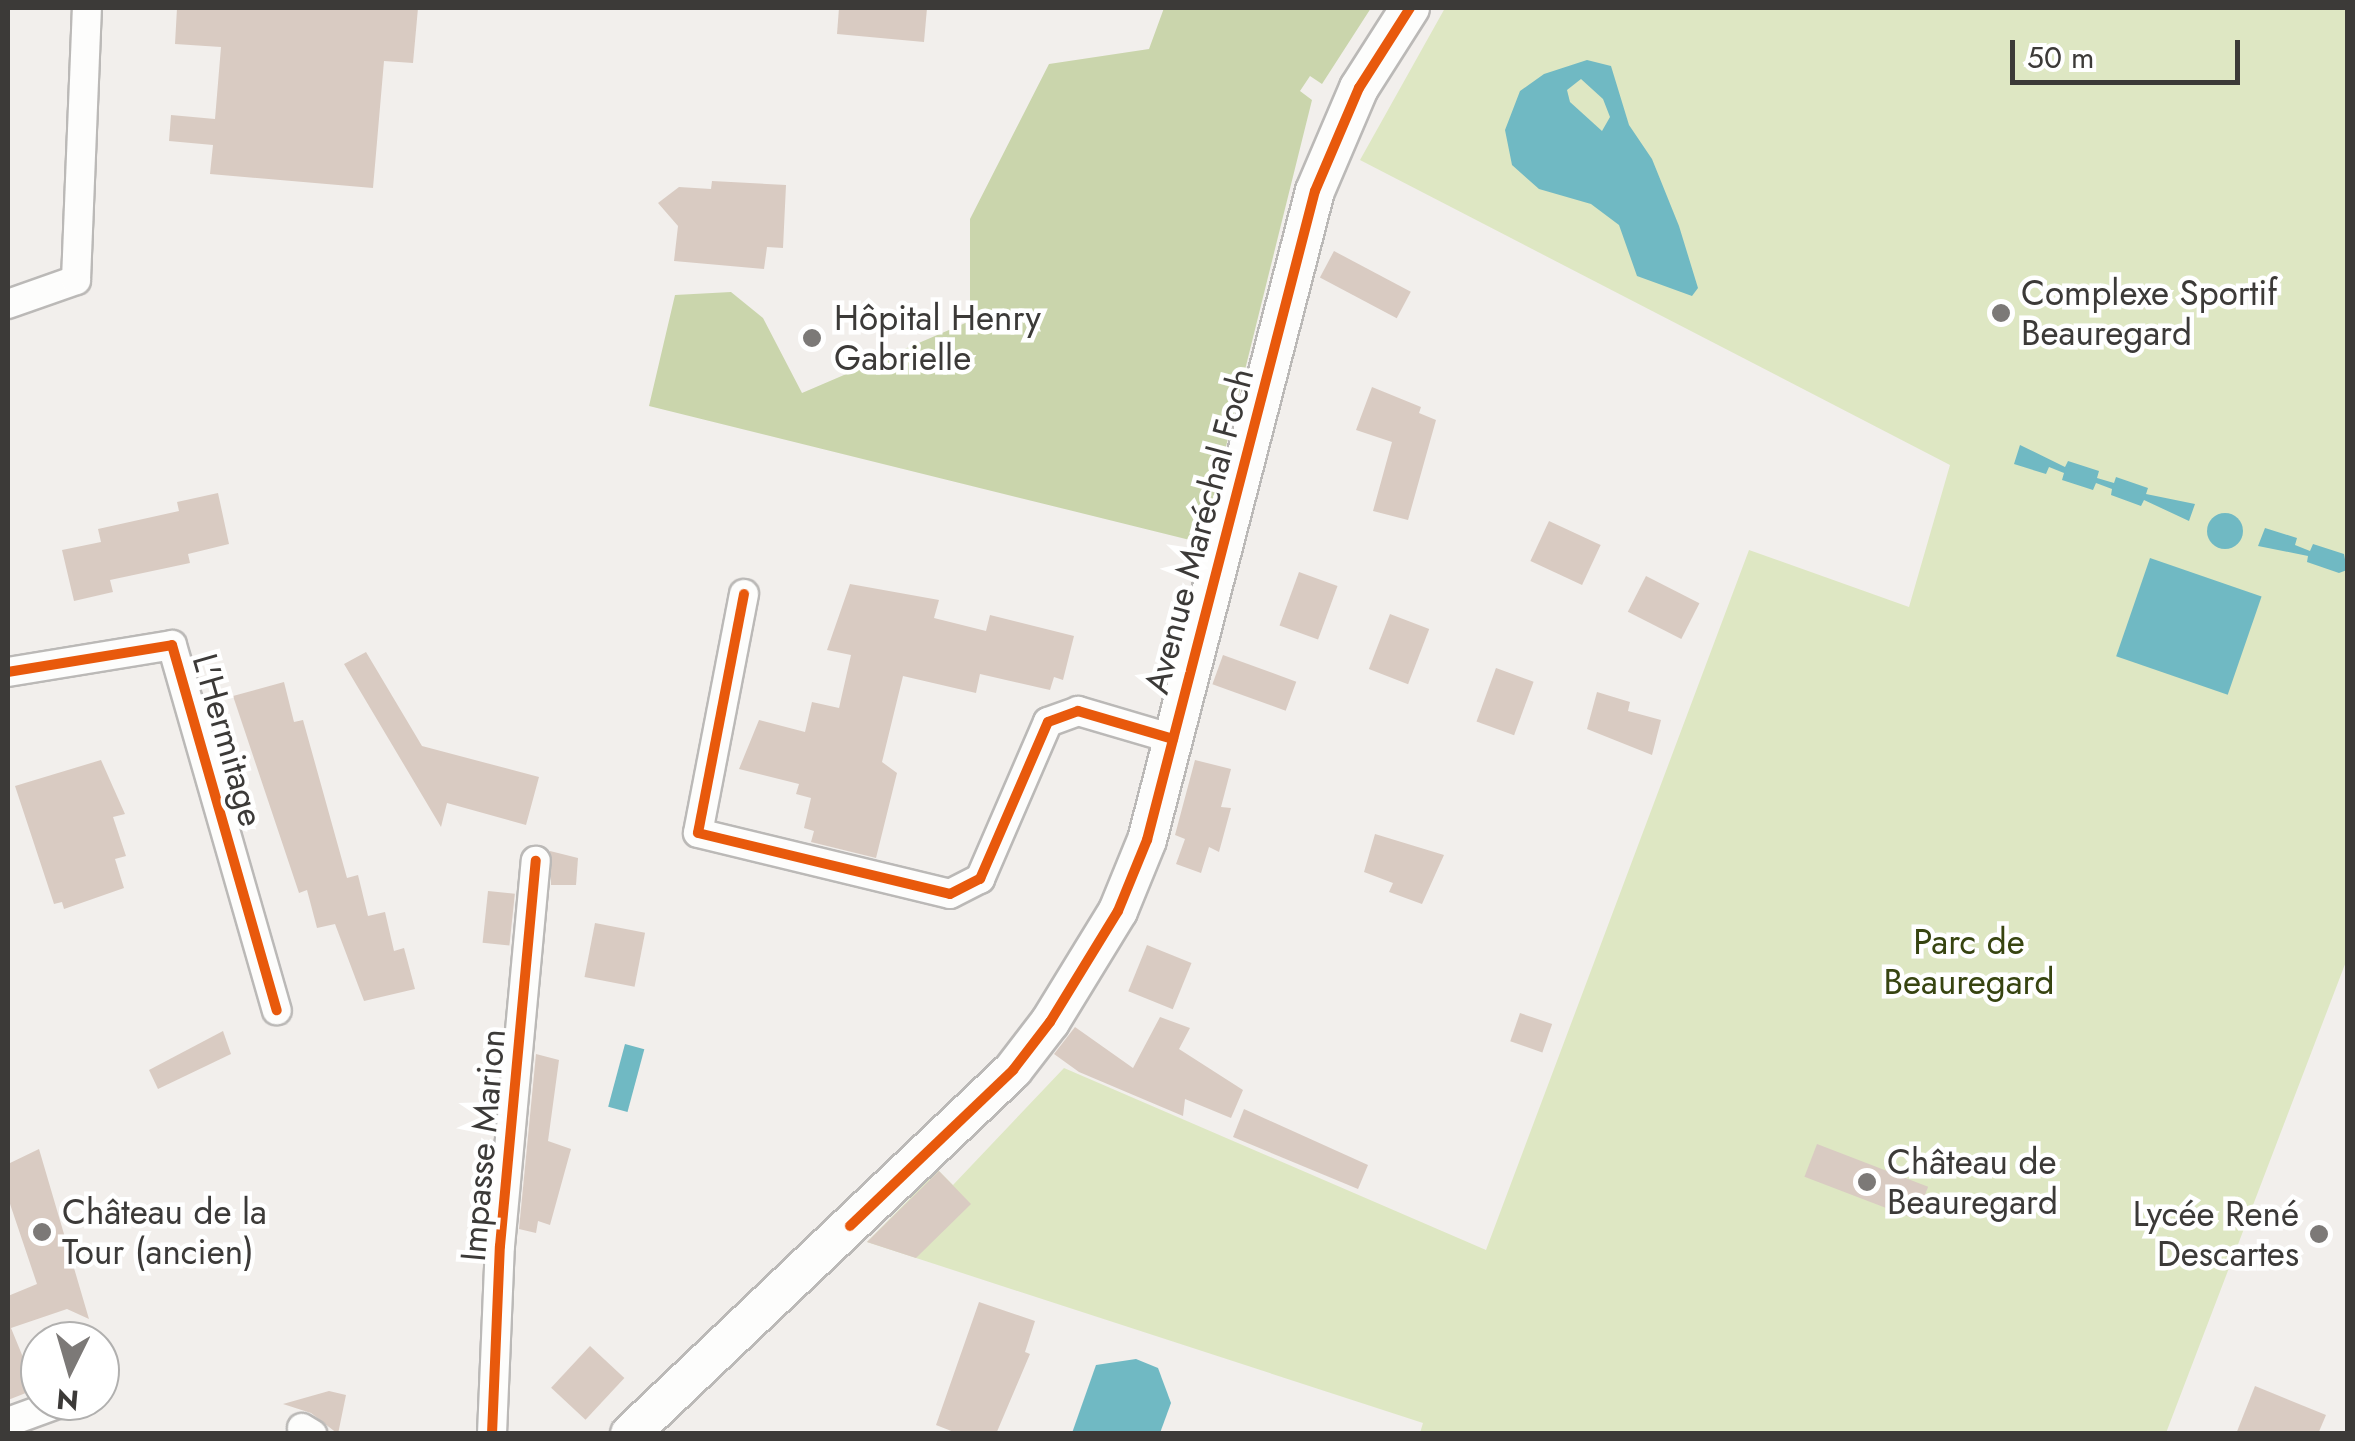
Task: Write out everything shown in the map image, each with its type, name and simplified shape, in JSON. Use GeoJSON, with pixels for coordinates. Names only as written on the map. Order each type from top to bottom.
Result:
{"type":"FeatureCollection","features":[{"type":"Feature","properties":{"kind":"main road","name":"Avenue Maréchal Foch"},"geometry":{"type":"LineString","coordinates":[[630,1434],[1013,1070],[1050,1022],[1118,912],[1148,840],[1315,191],[1359,88],[1410,8]]}},
{"type":"Feature","properties":{"kind":"street"},"geometry":{"type":"LineString","coordinates":[[8,304],[76,280],[87,8]]}},
{"type":"Feature","properties":{"kind":"street"},"geometry":{"type":"LineString","coordinates":[[744,594],[698,834],[950,894],[980,879],[1048,722],[1078,711],[1173,739]]}},
{"type":"Feature","properties":{"kind":"street","name":"L'Hermitage"},"geometry":{"type":"LineString","coordinates":[[8,672],[172,645],[277,1010]]}},
{"type":"Feature","properties":{"kind":"street","name":"Impasse Marion"},"geometry":{"type":"LineString","coordinates":[[492,1434],[500,1246],[536,861]]}},
{"type":"Feature","properties":{"kind":"green space"},"geometry":{"type":"Polygon","coordinates":[[[1164,8],[1371,8],[1322,84],[1310,76],[1300,91],[1312,100],[1202,543],[649,406],[675,295],[731,292],[763,318],[802,393],[970,321],[970,219],[1049,64],[1149,49],[1164,8]]]}},
{"type":"Feature","properties":{"kind":"green space","name":"Parc de Beauregard"},"geometry":{"type":"Polygon","coordinates":[[[1445,8],[2347,8],[2347,959],[2166,1433],[1420,1433],[1423,1423],[867,1242],[938,1170],[953,1185],[1064,1068],[1486,1250],[1749,550],[1909,607],[1950,465],[1360,160],[1445,8]]]}},
{"type":"Feature","properties":{"kind":"water"},"geometry":{"type":"Polygon","coordinates":[[[1587,60],[1611,66],[1629,125],[1652,159],[1679,226],[1698,288],[1692,296],[1637,276],[1619,225],[1591,204],[1539,189],[1512,165],[1505,130],[1520,91],[1544,74],[1587,60]],[[1581,79],[1567,90],[1570,102],[1602,131],[1610,117],[1603,99],[1581,79]]]}},
{"type":"Feature","properties":{"kind":"water"},"geometry":{"type":"Polygon","coordinates":[[[2020,445],[2065,467],[2068,461],[2099,471],[2097,478],[2114,483],[2116,477],[2148,488],[2146,494],[2195,504],[2189,521],[2144,500],[2141,506],[2111,495],[2112,489],[2096,483],[2093,490],[2062,480],[2064,473],[2049,467],[2046,474],[2014,464],[2020,445]]]}},
{"type":"Feature","properties":{"kind":"water"},"geometry":{"type":"Polygon","coordinates":[[[2225,513],[2238,518],[2243,531],[2238,544],[2225,549],[2212,544],[2207,531],[2212,518],[2225,513]]]}},
{"type":"Feature","properties":{"kind":"water"},"geometry":{"type":"Polygon","coordinates":[[[2265,528],[2297,538],[2295,545],[2310,551],[2313,544],[2344,554],[2347,570],[2339,573],[2307,562],[2308,556],[2258,546],[2265,528]]]}},
{"type":"Feature","properties":{"kind":"water"},"geometry":{"type":"Polygon","coordinates":[[[2150,558],[2262,596],[2228,695],[2116,656],[2150,558]]]}},
{"type":"Feature","properties":{"kind":"water"},"geometry":{"type":"Polygon","coordinates":[[[625,1044],[644,1049],[627,1112],[608,1107],[625,1044]]]}},
{"type":"Feature","properties":{"kind":"water"},"geometry":{"type":"Polygon","coordinates":[[[1136,1359],[1158,1368],[1171,1403],[1160,1433],[1072,1433],[1096,1365],[1136,1359]]]}},
{"type":"Feature","properties":{"kind":"building"},"geometry":{"type":"Polygon","coordinates":[[[177,8],[418,8],[413,63],[384,61],[373,188],[210,174],[213,145],[169,141],[171,115],[215,119],[221,47],[175,44],[177,8]]]}},
{"type":"Feature","properties":{"kind":"building"},"geometry":{"type":"Polygon","coordinates":[[[839,8],[927,8],[924,42],[837,34],[839,8]]]}},
{"type":"Feature","properties":{"kind":"building"},"geometry":{"type":"Polygon","coordinates":[[[712,181],[786,185],[783,248],[767,247],[764,269],[674,261],[678,226],[658,203],[679,187],[711,189],[712,181]]]}},
{"type":"Feature","properties":{"kind":"building"},"geometry":{"type":"Polygon","coordinates":[[[1334,251],[1411,292],[1397,318],[1320,277],[1334,251]]]}},
{"type":"Feature","properties":{"kind":"building"},"geometry":{"type":"Polygon","coordinates":[[[1372,387],[1421,407],[1419,413],[1436,420],[1408,520],[1373,511],[1392,442],[1356,430],[1372,387]]]}},
{"type":"Feature","properties":{"kind":"building"},"geometry":{"type":"Polygon","coordinates":[[[218,493],[229,544],[188,554],[190,563],[110,580],[113,592],[74,601],[62,550],[101,542],[98,529],[179,511],[177,502],[218,493]]]}},
{"type":"Feature","properties":{"kind":"building"},"geometry":{"type":"Polygon","coordinates":[[[1549,521],[1601,545],[1582,585],[1530,561],[1549,521]]]}},
{"type":"Feature","properties":{"kind":"building"},"geometry":{"type":"Polygon","coordinates":[[[1299,572],[1338,586],[1318,640],[1280,626],[1299,572]]]}},
{"type":"Feature","properties":{"kind":"building"},"geometry":{"type":"Polygon","coordinates":[[[1646,576],[1699,603],[1681,639],[1628,612],[1646,576]]]}},
{"type":"Feature","properties":{"kind":"building"},"geometry":{"type":"Polygon","coordinates":[[[850,584],[939,600],[934,618],[986,631],[990,615],[1074,636],[1063,680],[1054,677],[1050,690],[980,674],[976,693],[903,676],[882,762],[897,773],[876,858],[811,842],[814,831],[804,828],[811,798],[796,794],[799,784],[739,769],[759,720],[805,732],[812,702],[839,708],[851,655],[827,650],[850,584]]]}},
{"type":"Feature","properties":{"kind":"building"},"geometry":{"type":"Polygon","coordinates":[[[1390,614],[1429,629],[1408,684],[1369,669],[1390,614]]]}},
{"type":"Feature","properties":{"kind":"building"},"geometry":{"type":"Polygon","coordinates":[[[366,652],[422,746],[539,777],[526,825],[447,803],[441,827],[344,664],[366,652]]]}},
{"type":"Feature","properties":{"kind":"building"},"geometry":{"type":"Polygon","coordinates":[[[1223,655],[1296,682],[1286,711],[1212,684],[1223,655]]]}},
{"type":"Feature","properties":{"kind":"building"},"geometry":{"type":"Polygon","coordinates":[[[1496,668],[1534,682],[1514,735],[1477,722],[1496,668]]]}},
{"type":"Feature","properties":{"kind":"building"},"geometry":{"type":"Polygon","coordinates":[[[284,682],[294,722],[303,720],[347,878],[358,875],[368,916],[385,912],[394,951],[404,948],[415,989],[364,1001],[335,924],[317,928],[307,890],[299,893],[233,696],[284,682]]]}},
{"type":"Feature","properties":{"kind":"building"},"geometry":{"type":"Polygon","coordinates":[[[1597,692],[1630,702],[1628,711],[1661,720],[1652,755],[1587,729],[1597,692]]]}},
{"type":"Feature","properties":{"kind":"building"},"geometry":{"type":"Polygon","coordinates":[[[101,760],[125,814],[113,817],[126,856],[115,859],[124,888],[64,909],[62,902],[54,904],[15,786],[101,760]]]}},
{"type":"Feature","properties":{"kind":"building"},"geometry":{"type":"Polygon","coordinates":[[[1195,760],[1231,769],[1221,807],[1231,808],[1219,852],[1209,847],[1201,873],[1176,864],[1185,839],[1175,835],[1195,760]]]}},
{"type":"Feature","properties":{"kind":"building"},"geometry":{"type":"Polygon","coordinates":[[[1375,834],[1444,855],[1422,904],[1389,892],[1393,883],[1364,872],[1375,834]]]}},
{"type":"Feature","properties":{"kind":"building"},"geometry":{"type":"Polygon","coordinates":[[[550,851],[578,858],[576,885],[551,885],[550,851]]]}},
{"type":"Feature","properties":{"kind":"building"},"geometry":{"type":"Polygon","coordinates":[[[488,891],[515,894],[509,946],[483,943],[488,891]]]}},
{"type":"Feature","properties":{"kind":"building"},"geometry":{"type":"Polygon","coordinates":[[[595,923],[645,933],[635,987],[585,977],[595,923]]]}},
{"type":"Feature","properties":{"kind":"building"},"geometry":{"type":"Polygon","coordinates":[[[1147,945],[1192,963],[1173,1009],[1128,991],[1147,945]]]}},
{"type":"Feature","properties":{"kind":"building"},"geometry":{"type":"Polygon","coordinates":[[[1520,1013],[1552,1024],[1542,1052],[1510,1041],[1520,1013]]]}},
{"type":"Feature","properties":{"kind":"building"},"geometry":{"type":"Polygon","coordinates":[[[1160,1017],[1190,1028],[1179,1049],[1243,1090],[1231,1118],[1185,1099],[1183,1116],[1079,1072],[1054,1054],[1075,1027],[1133,1068],[1160,1017]]]}},
{"type":"Feature","properties":{"kind":"building"},"geometry":{"type":"Polygon","coordinates":[[[223,1031],[231,1054],[158,1089],[149,1070],[223,1031]]]}},
{"type":"Feature","properties":{"kind":"building"},"geometry":{"type":"Polygon","coordinates":[[[536,1054],[559,1060],[548,1141],[571,1149],[550,1225],[538,1221],[536,1233],[519,1229],[536,1054]]]}},
{"type":"Feature","properties":{"kind":"building"},"geometry":{"type":"Polygon","coordinates":[[[1244,1109],[1368,1165],[1358,1189],[1233,1137],[1244,1109]]]}},
{"type":"Feature","properties":{"kind":"building","name":"Château de Beauregard"},"geometry":{"type":"Polygon","coordinates":[[[1817,1144],[1928,1187],[1916,1219],[1804,1177],[1817,1144]]]}},
{"type":"Feature","properties":{"kind":"building","name":"Château de la Tour (ancien)"},"geometry":{"type":"Polygon","coordinates":[[[39,1149],[89,1319],[67,1309],[20,1321],[20,1325],[11,1328],[20,1350],[20,1395],[8,1400],[8,1296],[37,1284],[8,1198],[8,1164],[39,1149]]]}},
{"type":"Feature","properties":{"kind":"building"},"geometry":{"type":"Polygon","coordinates":[[[939,1171],[971,1204],[916,1258],[867,1242],[939,1171]]]}},
{"type":"Feature","properties":{"kind":"building"},"geometry":{"type":"Polygon","coordinates":[[[979,1302],[1035,1321],[1025,1352],[1030,1354],[996,1434],[959,1434],[936,1425],[979,1302]]]}},
{"type":"Feature","properties":{"kind":"building"},"geometry":{"type":"Polygon","coordinates":[[[590,1346],[624,1378],[585,1420],[551,1388],[590,1346]]]}},
{"type":"Feature","properties":{"kind":"building"},"geometry":{"type":"Polygon","coordinates":[[[2255,1386],[2326,1415],[2318,1434],[2236,1434],[2255,1386]]]}},
{"type":"Feature","properties":{"kind":"building"},"geometry":{"type":"Polygon","coordinates":[[[329,1391],[346,1395],[338,1434],[311,1413],[283,1404],[329,1391]]]}},
{"type":"Feature","properties":{"kind":"cycle path"},"geometry":{"type":"LineString","coordinates":[[850,1226],[1013,1070],[1050,1022],[1118,911],[1147,840],[1315,191],[1359,88],[1410,8]]}},
{"type":"Feature","properties":{"kind":"cycle path"},"geometry":{"type":"LineString","coordinates":[[744,594],[698,833],[950,894],[980,879],[1048,722],[1078,711],[1173,739]]}},
{"type":"Feature","properties":{"kind":"cycle path"},"geometry":{"type":"LineString","coordinates":[[8,672],[172,645],[277,1010]]}},
{"type":"Feature","properties":{"kind":"cycle path"},"geometry":{"type":"LineString","coordinates":[[492,1434],[500,1246],[536,861]]}},
{"type":"Feature","properties":{"kind":"place","name":"Complexe Sportif Beauregard"},"geometry":{"type":"Point","coordinates":[2001,313]}},
{"type":"Feature","properties":{"kind":"place","name":"Hôpital Henry Gabrielle"},"geometry":{"type":"Point","coordinates":[812,338]}},
{"type":"Feature","properties":{"kind":"place","name":"Château de Beauregard"},"geometry":{"type":"Point","coordinates":[1867,1182]}},
{"type":"Feature","properties":{"kind":"place","name":"Château de la Tour (ancien)"},"geometry":{"type":"Point","coordinates":[42,1232]}},
{"type":"Feature","properties":{"kind":"place","name":"Lycée René Descartes"},"geometry":{"type":"Point","coordinates":[2319,1234]}}]}
